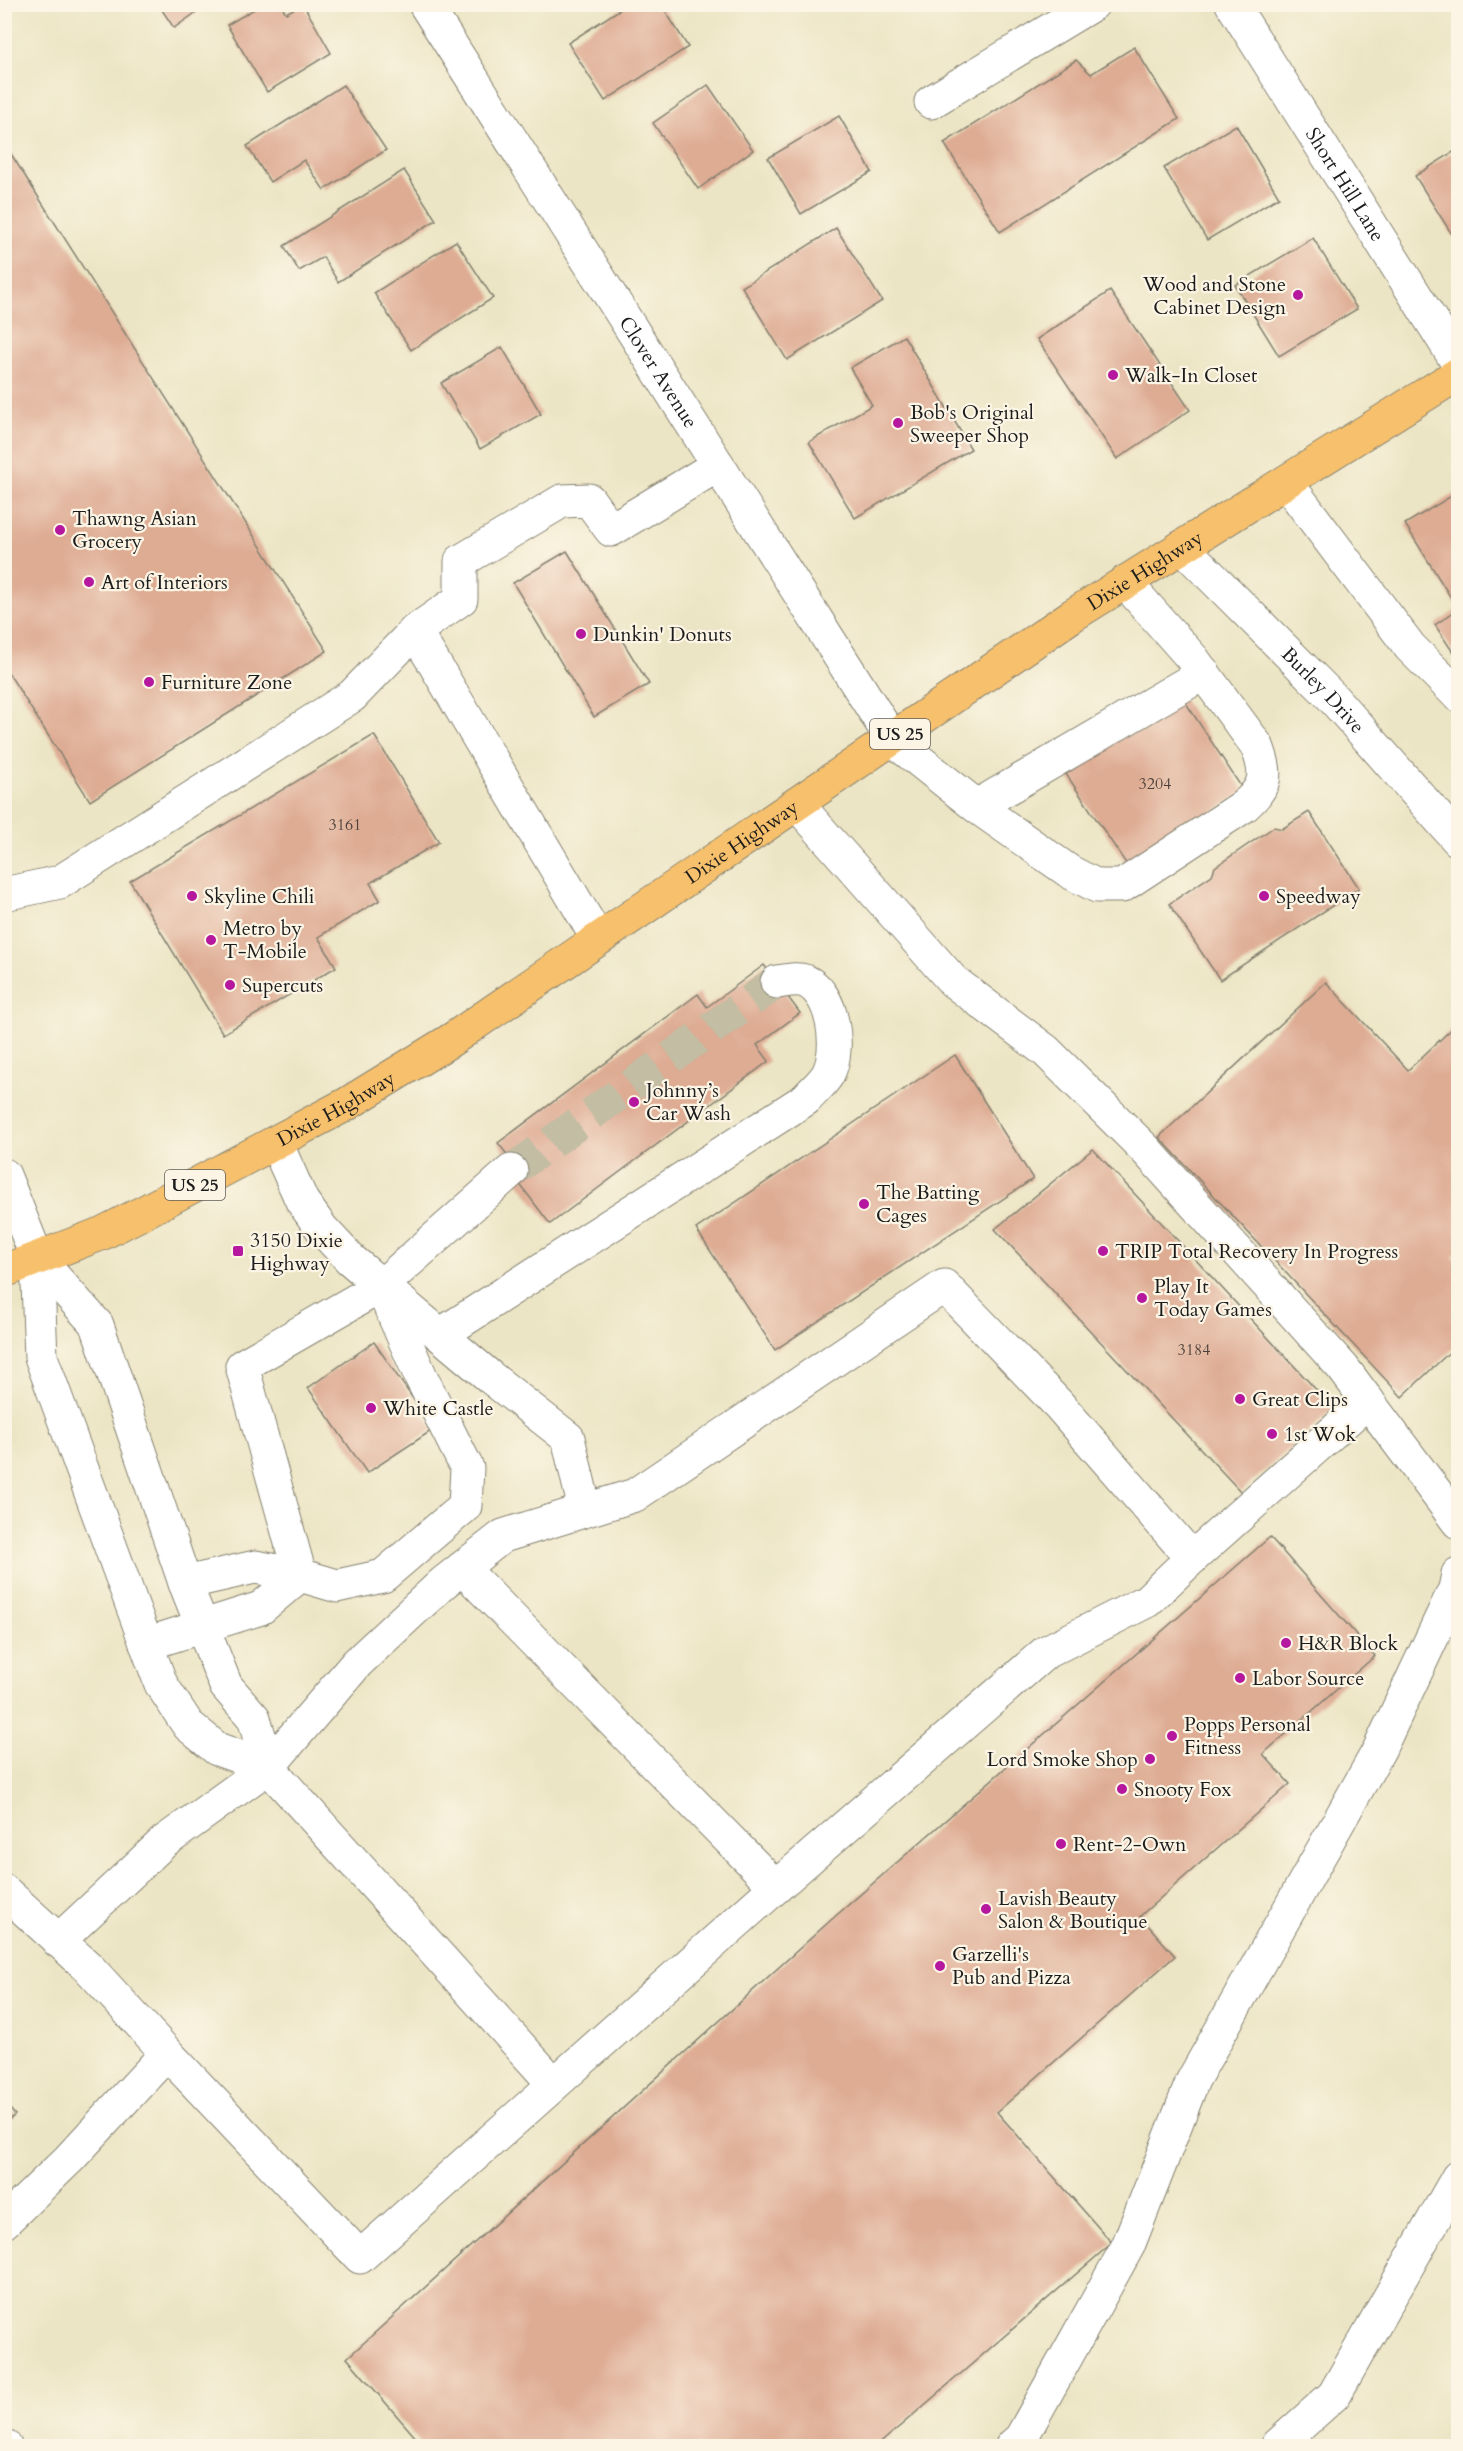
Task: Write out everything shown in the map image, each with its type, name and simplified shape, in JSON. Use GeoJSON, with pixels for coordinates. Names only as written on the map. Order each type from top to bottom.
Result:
{"type":"FeatureCollection","features":[{"type":"Feature","properties":{"kind":"main road","name":"Dixie Highway"},"geometry":{"type":"LineString","coordinates":[[4,1271],[102,1233],[347,1104],[451,1040],[1072,615],[1458,374]]}},
{"type":"Feature","properties":{"kind":"street","name":"Clover Avenue"},"geometry":{"type":"LineString","coordinates":[[425,4],[892,740],[977,806],[1070,872],[1097,886],[1122,886],[1244,806],[1259,792],[1263,779],[1263,762],[1257,746],[1193,659],[1125,582]]}},
{"type":"Feature","properties":{"kind":"street"},"geometry":{"type":"LineString","coordinates":[[931,102],[1093,4]]}},
{"type":"Feature","properties":{"kind":"street","name":"Short Hill Lane"},"geometry":{"type":"LineString","coordinates":[[1232,4],[1458,363]]}},
{"type":"Feature","properties":{"kind":"street"},"geometry":{"type":"LineString","coordinates":[[4,894],[60,882],[352,696],[415,632],[461,599],[461,561],[562,501],[589,500],[612,530],[718,465]]}},
{"type":"Feature","properties":{"kind":"street"},"geometry":{"type":"LineString","coordinates":[[1286,482],[1410,647],[1458,695]]}},
{"type":"Feature","properties":{"kind":"street","name":"Burley Drive"},"geometry":{"type":"LineString","coordinates":[[1182,547],[1331,696],[1458,840]]}},
{"type":"Feature","properties":{"kind":"street"},"geometry":{"type":"LineString","coordinates":[[415,632],[598,939]]}},
{"type":"Feature","properties":{"kind":"street"},"geometry":{"type":"LineString","coordinates":[[977,806],[1204,674]]}},
{"type":"Feature","properties":{"kind":"street"},"geometry":{"type":"LineString","coordinates":[[797,804],[953,981],[1046,1051],[1145,1149],[1343,1368],[1458,1522]]}},
{"type":"Feature","properties":{"kind":"street"},"geometry":{"type":"LineString","coordinates":[[440,1335],[806,1099],[828,1073],[835,1048],[834,1026],[820,994],[805,981],[777,982]]}},
{"type":"Feature","properties":{"kind":"street"},"geometry":{"type":"LineString","coordinates":[[276,1143],[302,1201],[322,1229],[350,1259],[568,1438],[585,1510]]}},
{"type":"Feature","properties":{"kind":"street"},"geometry":{"type":"LineString","coordinates":[[300,1575],[242,1366],[381,1286],[511,1172]]}},
{"type":"Feature","properties":{"kind":"street"},"geometry":{"type":"LineString","coordinates":[[4,1175],[37,1257],[97,1325],[185,1583],[226,1686],[254,1719],[268,1767],[554,2084]]}},
{"type":"Feature","properties":{"kind":"street"},"geometry":{"type":"LineString","coordinates":[[37,1257],[41,1357],[161,1684],[188,1725],[217,1749],[268,1767]]}},
{"type":"Feature","properties":{"kind":"street"},"geometry":{"type":"LineString","coordinates":[[185,1583],[255,1567],[300,1575],[336,1586],[383,1576],[465,1506],[467,1468],[421,1377],[381,1286]]}},
{"type":"Feature","properties":{"kind":"street"},"geometry":{"type":"LineString","coordinates":[[58,1941],[164,1842],[268,1767],[357,1663],[462,1568],[503,1536],[635,1495],[944,1286],[1059,1406],[1191,1558]]}},
{"type":"Feature","properties":{"kind":"street"},"geometry":{"type":"LineString","coordinates":[[4,1891],[88,1967],[166,2053],[360,2257],[776,1887],[1046,1652],[1147,1601],[1191,1558],[1368,1401]]}},
{"type":"Feature","properties":{"kind":"street"},"geometry":{"type":"LineString","coordinates":[[462,1568],[776,1887]]}},
{"type":"Feature","properties":{"kind":"street"},"geometry":{"type":"LineString","coordinates":[[1012,2446],[1021,2438],[1128,2246],[1193,2080],[1379,1750],[1455,1589],[1458,1574]]}},
{"type":"Feature","properties":{"kind":"street"},"geometry":{"type":"LineString","coordinates":[[146,1644],[261,1608],[300,1575]]}},
{"type":"Feature","properties":{"kind":"street"},"geometry":{"type":"LineString","coordinates":[[4,2222],[69,2159],[166,2053]]}},
{"type":"Feature","properties":{"kind":"street"},"geometry":{"type":"LineString","coordinates":[[1277,2446],[1334,2395],[1458,2177]]}},
{"type":"Feature","properties":{"kind":"building"},"geometry":{"type":"Polygon","coordinates":[[[158,4],[208,4],[174,28],[158,4]]]}},
{"type":"Feature","properties":{"kind":"building"},"geometry":{"type":"Polygon","coordinates":[[[263,4],[280,4],[286,13],[303,4],[331,53],[267,92],[227,25],[263,4]]]}},
{"type":"Feature","properties":{"kind":"building"},"geometry":{"type":"Polygon","coordinates":[[[628,4],[661,4],[688,47],[605,101],[568,43],[628,4]]]}},
{"type":"Feature","properties":{"kind":"building"},"geometry":{"type":"Polygon","coordinates":[[[1134,47],[1179,119],[1000,232],[944,143],[1076,60],[1091,74],[1134,47]]]}},
{"type":"Feature","properties":{"kind":"building"},"geometry":{"type":"Polygon","coordinates":[[[343,85],[386,150],[324,190],[304,160],[270,182],[247,146],[343,85]]]}},
{"type":"Feature","properties":{"kind":"building"},"geometry":{"type":"Polygon","coordinates":[[[708,85],[753,150],[698,189],[653,123],[708,85]]]}},
{"type":"Feature","properties":{"kind":"building"},"geometry":{"type":"Polygon","coordinates":[[[839,116],[872,172],[801,214],[768,158],[839,116]]]}},
{"type":"Feature","properties":{"kind":"building"},"geometry":{"type":"Polygon","coordinates":[[[1236,125],[1279,197],[1207,240],[1164,168],[1236,125]]]}},
{"type":"Feature","properties":{"kind":"building"},"geometry":{"type":"Polygon","coordinates":[[[4,143],[327,651],[90,801],[4,666],[4,143]]]}},
{"type":"Feature","properties":{"kind":"building"},"geometry":{"type":"Polygon","coordinates":[[[1458,149],[1458,244],[1415,176],[1458,149]]]}},
{"type":"Feature","properties":{"kind":"building"},"geometry":{"type":"Polygon","coordinates":[[[404,170],[436,220],[338,282],[323,257],[299,271],[284,246],[404,170]]]}},
{"type":"Feature","properties":{"kind":"building"},"geometry":{"type":"Polygon","coordinates":[[[836,228],[882,301],[787,360],[742,287],[836,228]]]}},
{"type":"Feature","properties":{"kind":"building"},"geometry":{"type":"Polygon","coordinates":[[[1313,238],[1357,309],[1279,356],[1235,285],[1313,238]]]}},
{"type":"Feature","properties":{"kind":"building"},"geometry":{"type":"Polygon","coordinates":[[[456,241],[493,298],[411,350],[374,293],[456,241]]]}},
{"type":"Feature","properties":{"kind":"building","name":"Walk-In Closet"},"geometry":{"type":"Polygon","coordinates":[[[1110,291],[1190,410],[1117,459],[1037,339],[1110,291]]]}},
{"type":"Feature","properties":{"kind":"building","name":"Bob's Original Sweeper Shop"},"geometry":{"type":"Polygon","coordinates":[[[904,336],[971,449],[855,518],[809,442],[872,405],[850,368],[904,336]]]}},
{"type":"Feature","properties":{"kind":"building"},"geometry":{"type":"Polygon","coordinates":[[[502,347],[541,414],[480,449],[441,383],[502,347]]]}},
{"type":"Feature","properties":{"kind":"building"},"geometry":{"type":"Polygon","coordinates":[[[1458,492],[1458,609],[1405,524],[1458,492]]]}},
{"type":"Feature","properties":{"kind":"building","name":"Dunkin' Donuts"},"geometry":{"type":"Polygon","coordinates":[[[567,551],[649,684],[594,717],[513,583],[567,551]]]}},
{"type":"Feature","properties":{"kind":"building"},"geometry":{"type":"Polygon","coordinates":[[[1458,609],[1458,660],[1435,625],[1458,609]]]}},
{"type":"Feature","properties":{"kind":"building"},"geometry":{"type":"Polygon","coordinates":[[[1182,697],[1244,791],[1129,868],[1066,774],[1182,697]]]}},
{"type":"Feature","properties":{"kind":"building"},"geometry":{"type":"Polygon","coordinates":[[[374,735],[439,842],[370,883],[380,900],[318,937],[336,967],[223,1034],[130,881],[374,735]]]}},
{"type":"Feature","properties":{"kind":"building","name":"Speedway"},"geometry":{"type":"Polygon","coordinates":[[[1309,812],[1359,888],[1220,980],[1169,904],[1212,875],[1215,867],[1274,827],[1282,829],[1309,812]]]}},
{"type":"Feature","properties":{"kind":"building","name":"Johnny’s Car Wash"},"geometry":{"type":"Polygon","coordinates":[[[764,965],[800,1013],[757,1045],[769,1061],[550,1224],[503,1162],[509,1157],[498,1143],[698,994],[707,1007],[764,965]]]}},
{"type":"Feature","properties":{"kind":"building"},"geometry":{"type":"Polygon","coordinates":[[[1326,982],[1408,1070],[1458,1023],[1458,1252],[1453,1257],[1458,1263],[1458,1344],[1402,1397],[1159,1137],[1326,982]]]}},
{"type":"Feature","properties":{"kind":"building","name":"The Batting Cages"},"geometry":{"type":"Polygon","coordinates":[[[955,1055],[1033,1179],[775,1350],[696,1229],[955,1055]]]}},
{"type":"Feature","properties":{"kind":"building"},"geometry":{"type":"Polygon","coordinates":[[[1093,1149],[1334,1409],[1241,1492],[995,1229],[1093,1149]]]}},
{"type":"Feature","properties":{"kind":"building","name":"White Castle"},"geometry":{"type":"Polygon","coordinates":[[[374,1342],[434,1429],[367,1473],[308,1388],[374,1342]]]}},
{"type":"Feature","properties":{"kind":"building"},"geometry":{"type":"Polygon","coordinates":[[[1270,1537],[1375,1656],[1263,1754],[1290,1784],[1140,1916],[1175,1956],[997,2112],[1112,2243],[877,2446],[423,2446],[347,2358],[831,1920],[1270,1537]]]}},
{"type":"Feature","properties":{"kind":"building"},"geometry":{"type":"Polygon","coordinates":[[[4,2102],[15,2115],[4,2125],[4,2102]]]}},
{"type":"Feature","properties":{"kind":"tunnel"},"geometry":{"type":"LineString","coordinates":[[511,1171],[777,982]]}},
{"type":"Feature","properties":{"kind":"place","name":"Wood and Stone Cabinet Design"},"geometry":{"type":"Point","coordinates":[1298,295]}},
{"type":"Feature","properties":{"kind":"place","name":"Walk-In Closet"},"geometry":{"type":"Point","coordinates":[1113,375]}},
{"type":"Feature","properties":{"kind":"place","name":"Bob's Original Sweeper Shop"},"geometry":{"type":"Point","coordinates":[898,423]}},
{"type":"Feature","properties":{"kind":"place","name":"Thawng Asian Grocery"},"geometry":{"type":"Point","coordinates":[60,530]}},
{"type":"Feature","properties":{"kind":"place","name":"Art of Interiors"},"geometry":{"type":"Point","coordinates":[89,582]}},
{"type":"Feature","properties":{"kind":"place","name":"Dunkin' Donuts"},"geometry":{"type":"Point","coordinates":[581,634]}},
{"type":"Feature","properties":{"kind":"place","name":"Furniture Zone"},"geometry":{"type":"Point","coordinates":[149,682]}},
{"type":"Feature","properties":{"kind":"place","name":"Skyline Chili"},"geometry":{"type":"Point","coordinates":[192,896]}},
{"type":"Feature","properties":{"kind":"place","name":"Speedway"},"geometry":{"type":"Point","coordinates":[1264,896]}},
{"type":"Feature","properties":{"kind":"place","name":"Metro by T-Mobile"},"geometry":{"type":"Point","coordinates":[211,940]}},
{"type":"Feature","properties":{"kind":"place","name":"Supercuts"},"geometry":{"type":"Point","coordinates":[230,985]}},
{"type":"Feature","properties":{"kind":"place","name":"Johnny’s Car Wash"},"geometry":{"type":"Point","coordinates":[634,1102]}},
{"type":"Feature","properties":{"kind":"place","name":"The Batting Cages"},"geometry":{"type":"Point","coordinates":[864,1204]}},
{"type":"Feature","properties":{"kind":"place","name":"3150 Dixie Highway"},"geometry":{"type":"Point","coordinates":[238,1251]}},
{"type":"Feature","properties":{"kind":"place","name":"TRIP Total Recovery In Progress"},"geometry":{"type":"Point","coordinates":[1103,1251]}},
{"type":"Feature","properties":{"kind":"place","name":"Play It Today Games"},"geometry":{"type":"Point","coordinates":[1142,1298]}},
{"type":"Feature","properties":{"kind":"place","name":"Great Clips"},"geometry":{"type":"Point","coordinates":[1240,1399]}},
{"type":"Feature","properties":{"kind":"place","name":"White Castle"},"geometry":{"type":"Point","coordinates":[371,1408]}},
{"type":"Feature","properties":{"kind":"place","name":"1st Wok"},"geometry":{"type":"Point","coordinates":[1272,1434]}},
{"type":"Feature","properties":{"kind":"place","name":"H&R Block"},"geometry":{"type":"Point","coordinates":[1286,1643]}},
{"type":"Feature","properties":{"kind":"place","name":"Labor Source"},"geometry":{"type":"Point","coordinates":[1240,1678]}},
{"type":"Feature","properties":{"kind":"place","name":"Popps Personal Fitness"},"geometry":{"type":"Point","coordinates":[1172,1736]}},
{"type":"Feature","properties":{"kind":"place","name":"Lord Smoke Shop"},"geometry":{"type":"Point","coordinates":[1150,1759]}},
{"type":"Feature","properties":{"kind":"place","name":"Snooty Fox"},"geometry":{"type":"Point","coordinates":[1122,1789]}},
{"type":"Feature","properties":{"kind":"place","name":"Rent-2-Own"},"geometry":{"type":"Point","coordinates":[1061,1844]}},
{"type":"Feature","properties":{"kind":"place","name":"Lavish Beauty Salon & Boutique"},"geometry":{"type":"Point","coordinates":[986,1909]}},
{"type":"Feature","properties":{"kind":"place","name":"Garzelli's Pub and Pizza"},"geometry":{"type":"Point","coordinates":[940,1966]}}]}
